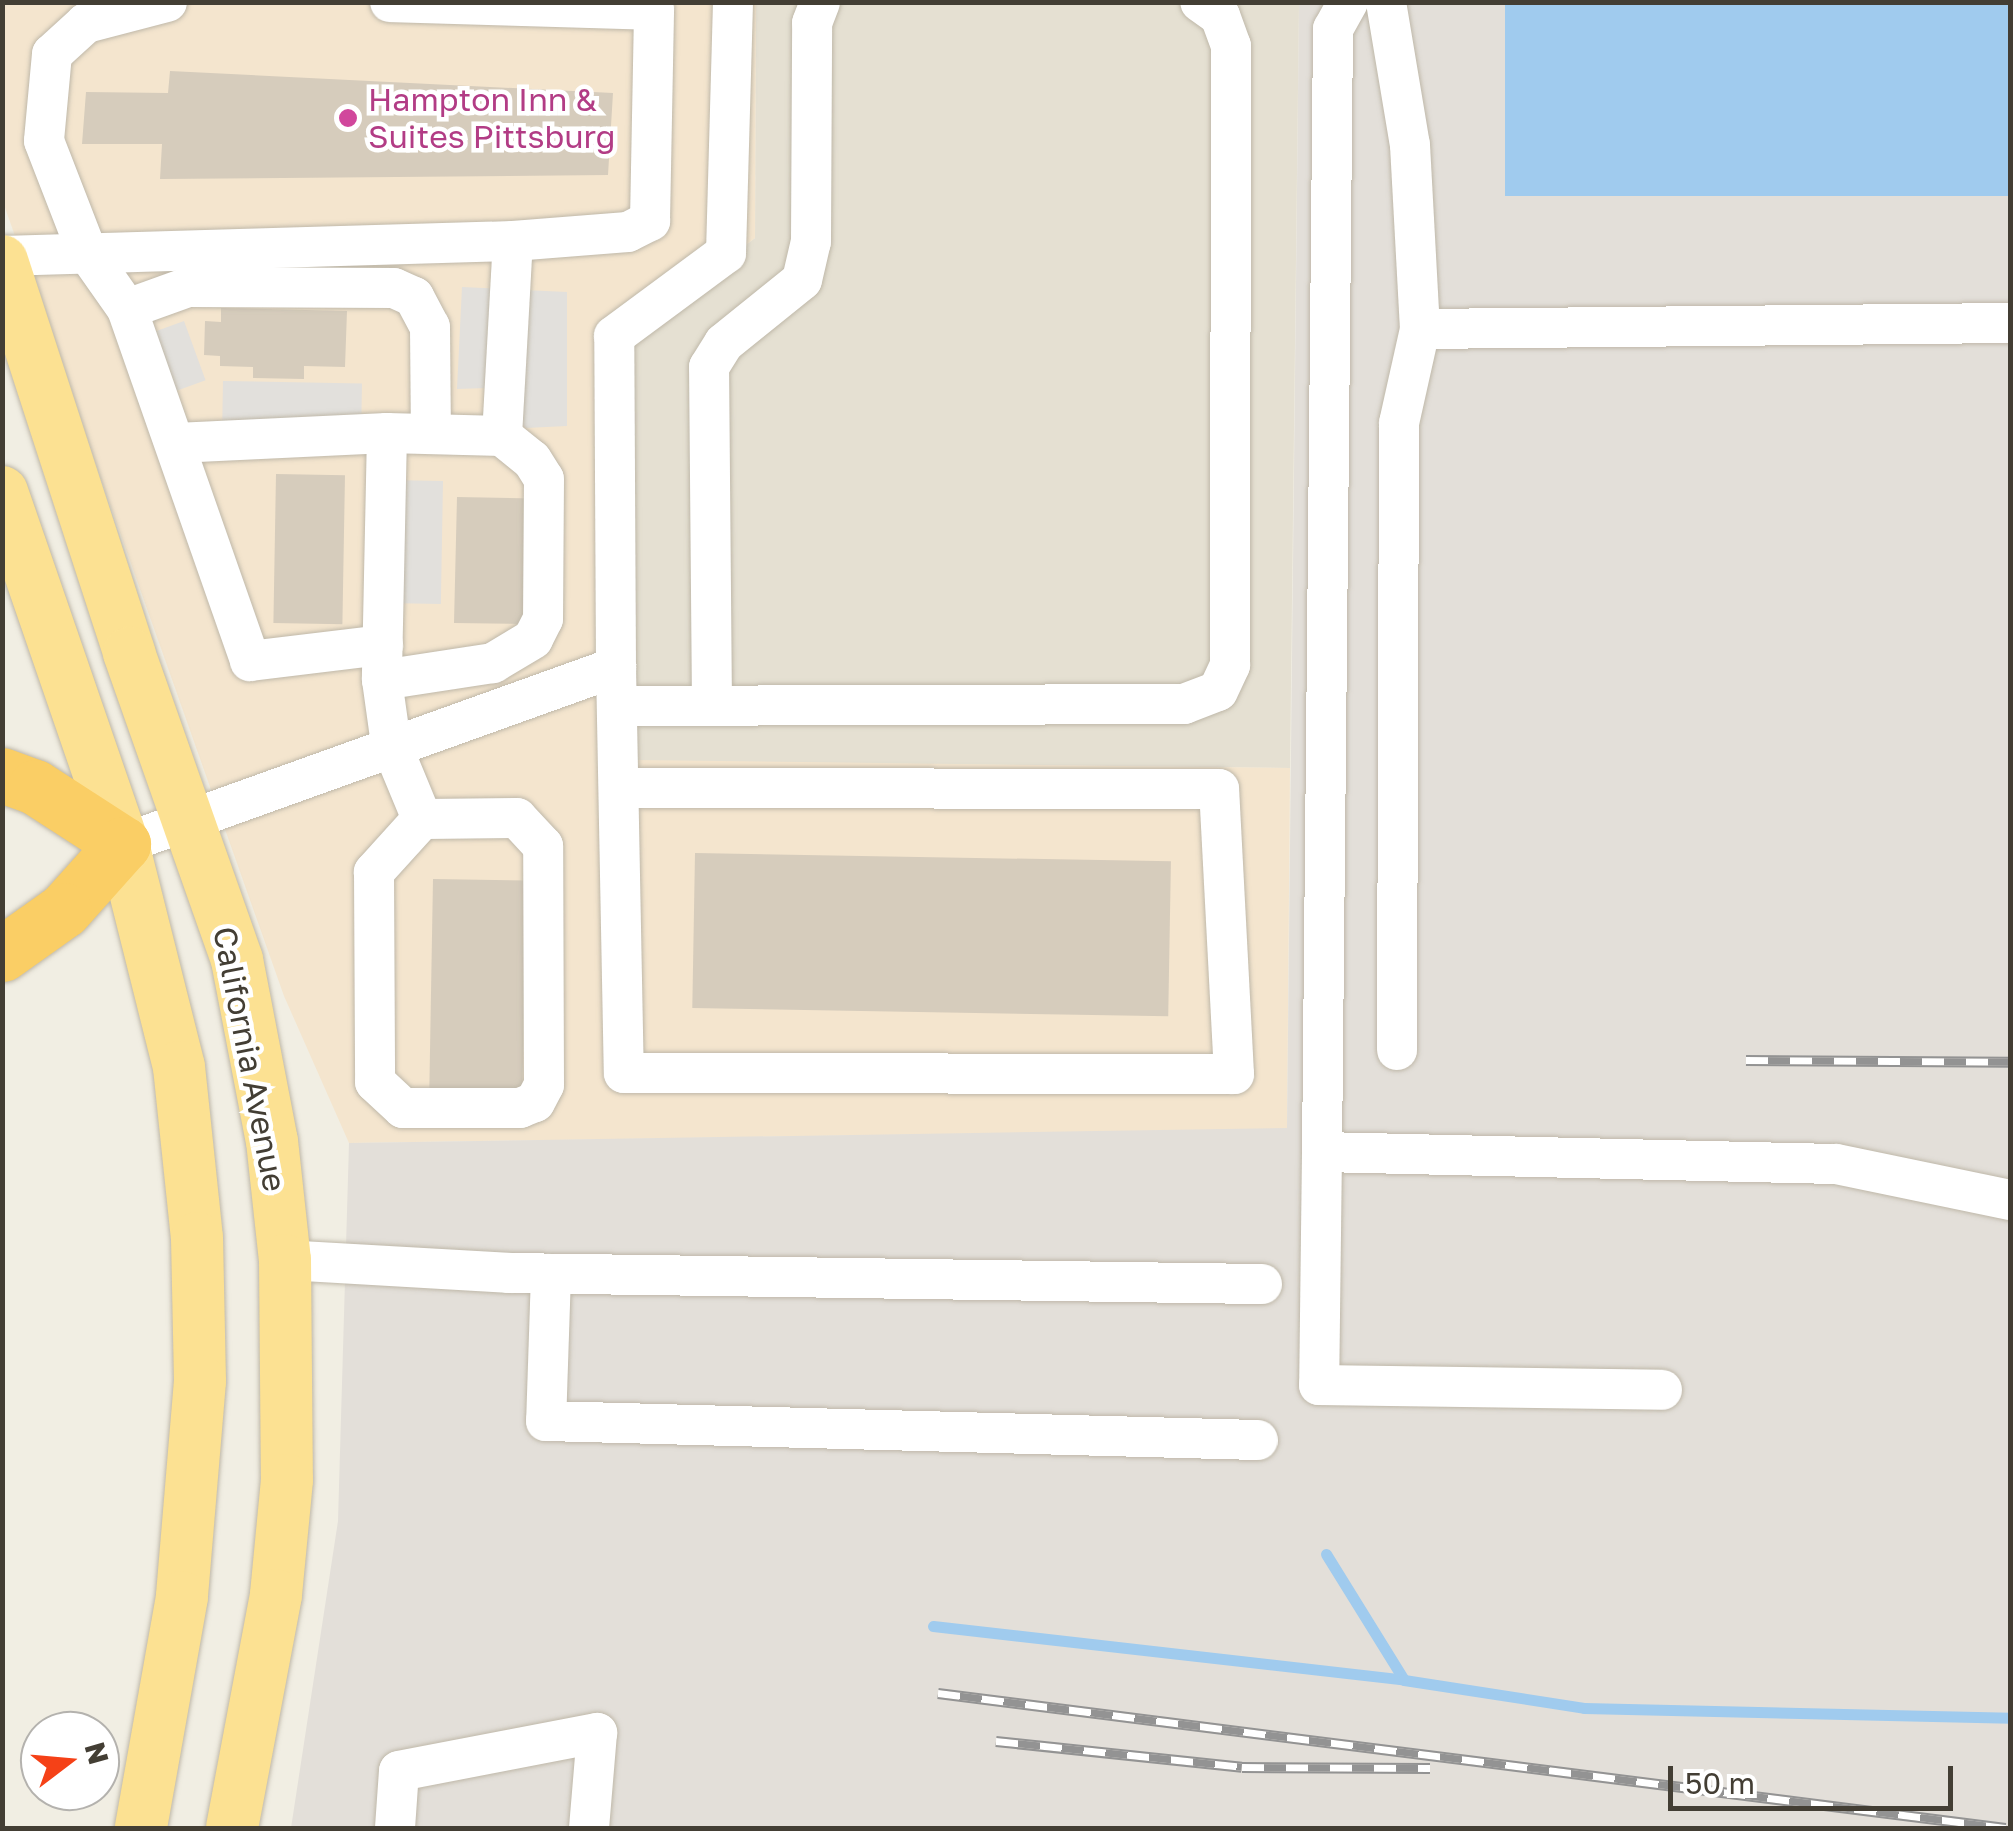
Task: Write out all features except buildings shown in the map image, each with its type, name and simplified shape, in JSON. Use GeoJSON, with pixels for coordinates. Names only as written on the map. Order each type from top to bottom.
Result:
{"type":"FeatureCollection","features":[{"type":"Feature","properties":{"kind":"highway"},"geometry":{"type":"LineString","coordinates":[[2,774],[35,787],[123,844],[64,910],[2,954]]}},
{"type":"Feature","properties":{"kind":"main road","name":"California Avenue"},"geometry":{"type":"LineString","coordinates":[[2,258],[129,653],[237,960],[272,1141],[285,1260],[285,1499],[276,1595],[232,1828]]}},
{"type":"Feature","properties":{"kind":"main road"},"geometry":{"type":"LineString","coordinates":[[2,492],[123,844],[179,1067],[197,1238],[200,1363],[182,1597],[141,1828]]}},
{"type":"Feature","properties":{"kind":"lane"},"geometry":{"type":"LineString","coordinates":[[167,2],[86,23],[52,54],[44,141],[88,252],[127,309],[250,662],[504,658],[533,639],[543,620],[544,478],[502,436],[388,433],[176,443]]}},
{"type":"Feature","properties":{"kind":"lane"},"geometry":{"type":"LineString","coordinates":[[2,258],[88,252],[514,241],[628,232],[650,221],[654,10],[390,2]]}},
{"type":"Feature","properties":{"kind":"lane"},"geometry":{"type":"LineString","coordinates":[[619,788],[1219,789],[1234,1074],[624,1072],[617,686],[614,336],[726,253],[733,2]]}},
{"type":"Feature","properties":{"kind":"lane"},"geometry":{"type":"LineString","coordinates":[[712,706],[709,367],[724,343],[802,280],[811,242],[812,23],[820,2]]}},
{"type":"Feature","properties":{"kind":"lane"},"geometry":{"type":"LineString","coordinates":[[123,844],[390,744],[617,686],[712,706],[1184,704],[1218,691],[1230,665],[1231,46],[1220,16],[1200,2]]}},
{"type":"Feature","properties":{"kind":"lane"},"geometry":{"type":"LineString","coordinates":[[1348,2],[1333,29],[1319,1384],[1662,1390]]}},
{"type":"Feature","properties":{"kind":"lane"},"geometry":{"type":"LineString","coordinates":[[1386,2],[1410,144],[1420,328],[1398,422],[1397,1050]]}},
{"type":"Feature","properties":{"kind":"lane"},"geometry":{"type":"LineString","coordinates":[[502,436],[514,241]]}},
{"type":"Feature","properties":{"kind":"lane"},"geometry":{"type":"LineString","coordinates":[[127,309],[188,287],[394,288],[414,297],[430,327],[430,434]]}},
{"type":"Feature","properties":{"kind":"lane"},"geometry":{"type":"LineString","coordinates":[[1420,328],[2010,324]]}},
{"type":"Feature","properties":{"kind":"lane"},"geometry":{"type":"LineString","coordinates":[[388,433],[383,662],[390,744],[422,819]]}},
{"type":"Feature","properties":{"kind":"lane"},"geometry":{"type":"LineString","coordinates":[[517,818],[542,846],[544,1084],[535,1102],[520,1108],[403,1108],[375,1082],[374,872],[422,819],[517,818]]}},
{"type":"Feature","properties":{"kind":"lane"},"geometry":{"type":"LineString","coordinates":[[1322,1152],[1836,1164],[2010,1200]]}},
{"type":"Feature","properties":{"kind":"lane"},"geometry":{"type":"LineString","coordinates":[[285,1260],[551,1274],[1262,1284]]}},
{"type":"Feature","properties":{"kind":"lane"},"geometry":{"type":"LineString","coordinates":[[551,1274],[546,1421],[1258,1440]]}},
{"type":"Feature","properties":{"kind":"lane"},"geometry":{"type":"LineString","coordinates":[[395,1828],[399,1771],[597,1733],[589,1828]]}},
{"type":"Feature","properties":{"kind":"shaded area"},"geometry":{"type":"Polygon","coordinates":[[[3,3],[756,3],[755,238],[633,333],[631,760],[1290,768],[1287,1129],[349,1143],[284,996],[3,202],[3,3]]]}},
{"type":"Feature","properties":{"kind":"shaded area"},"geometry":{"type":"Polygon","coordinates":[[[756,3],[1299,3],[1290,768],[631,761],[633,333],[755,238],[756,3]]]}},
{"type":"Feature","properties":{"kind":"shaded area"},"geometry":{"type":"Polygon","coordinates":[[[1299,3],[1546,3],[2010,179],[2010,1828],[291,1828],[338,1521],[349,1143],[1287,1128],[1299,3]]]}},
{"type":"Feature","properties":{"kind":"shaded area"},"geometry":{"type":"Polygon","coordinates":[[[462,287],[567,292],[567,426],[526,428],[487,388],[457,389],[462,287]]]}},
{"type":"Feature","properties":{"kind":"shaded area"},"geometry":{"type":"Polygon","coordinates":[[[184,321],[206,380],[162,396],[141,337],[184,321]]]}},
{"type":"Feature","properties":{"kind":"shaded area"},"geometry":{"type":"Polygon","coordinates":[[[223,381],[362,383],[361,428],[222,426],[223,381]]]}},
{"type":"Feature","properties":{"kind":"shaded area"},"geometry":{"type":"Polygon","coordinates":[[[389,480],[443,481],[441,604],[387,603],[389,480]]]}},
{"type":"Feature","properties":{"kind":"water"},"geometry":{"type":"Polygon","coordinates":[[[1505,3],[2010,3],[2010,196],[1505,196],[1505,3]]]}},
{"type":"Feature","properties":{"kind":"waterway"},"geometry":{"type":"LineString","coordinates":[[1326,1554],[1404,1680]]}},
{"type":"Feature","properties":{"kind":"waterway"},"geometry":{"type":"LineString","coordinates":[[933,1626],[1404,1680],[1584,1708],[2010,1718]]}},
{"type":"Feature","properties":{"kind":"railway"},"geometry":{"type":"LineString","coordinates":[[1746,1060],[2010,1062]]}},
{"type":"Feature","properties":{"kind":"railway"},"geometry":{"type":"LineString","coordinates":[[938,1693],[2006,1828]]}},
{"type":"Feature","properties":{"kind":"railway"},"geometry":{"type":"LineString","coordinates":[[996,1741],[1242,1767],[1430,1768]]}},
{"type":"Feature","properties":{"kind":"place","name":"Hampton Inn & Suites Pittsburg"},"geometry":{"type":"Point","coordinates":[348,118]}}]}
